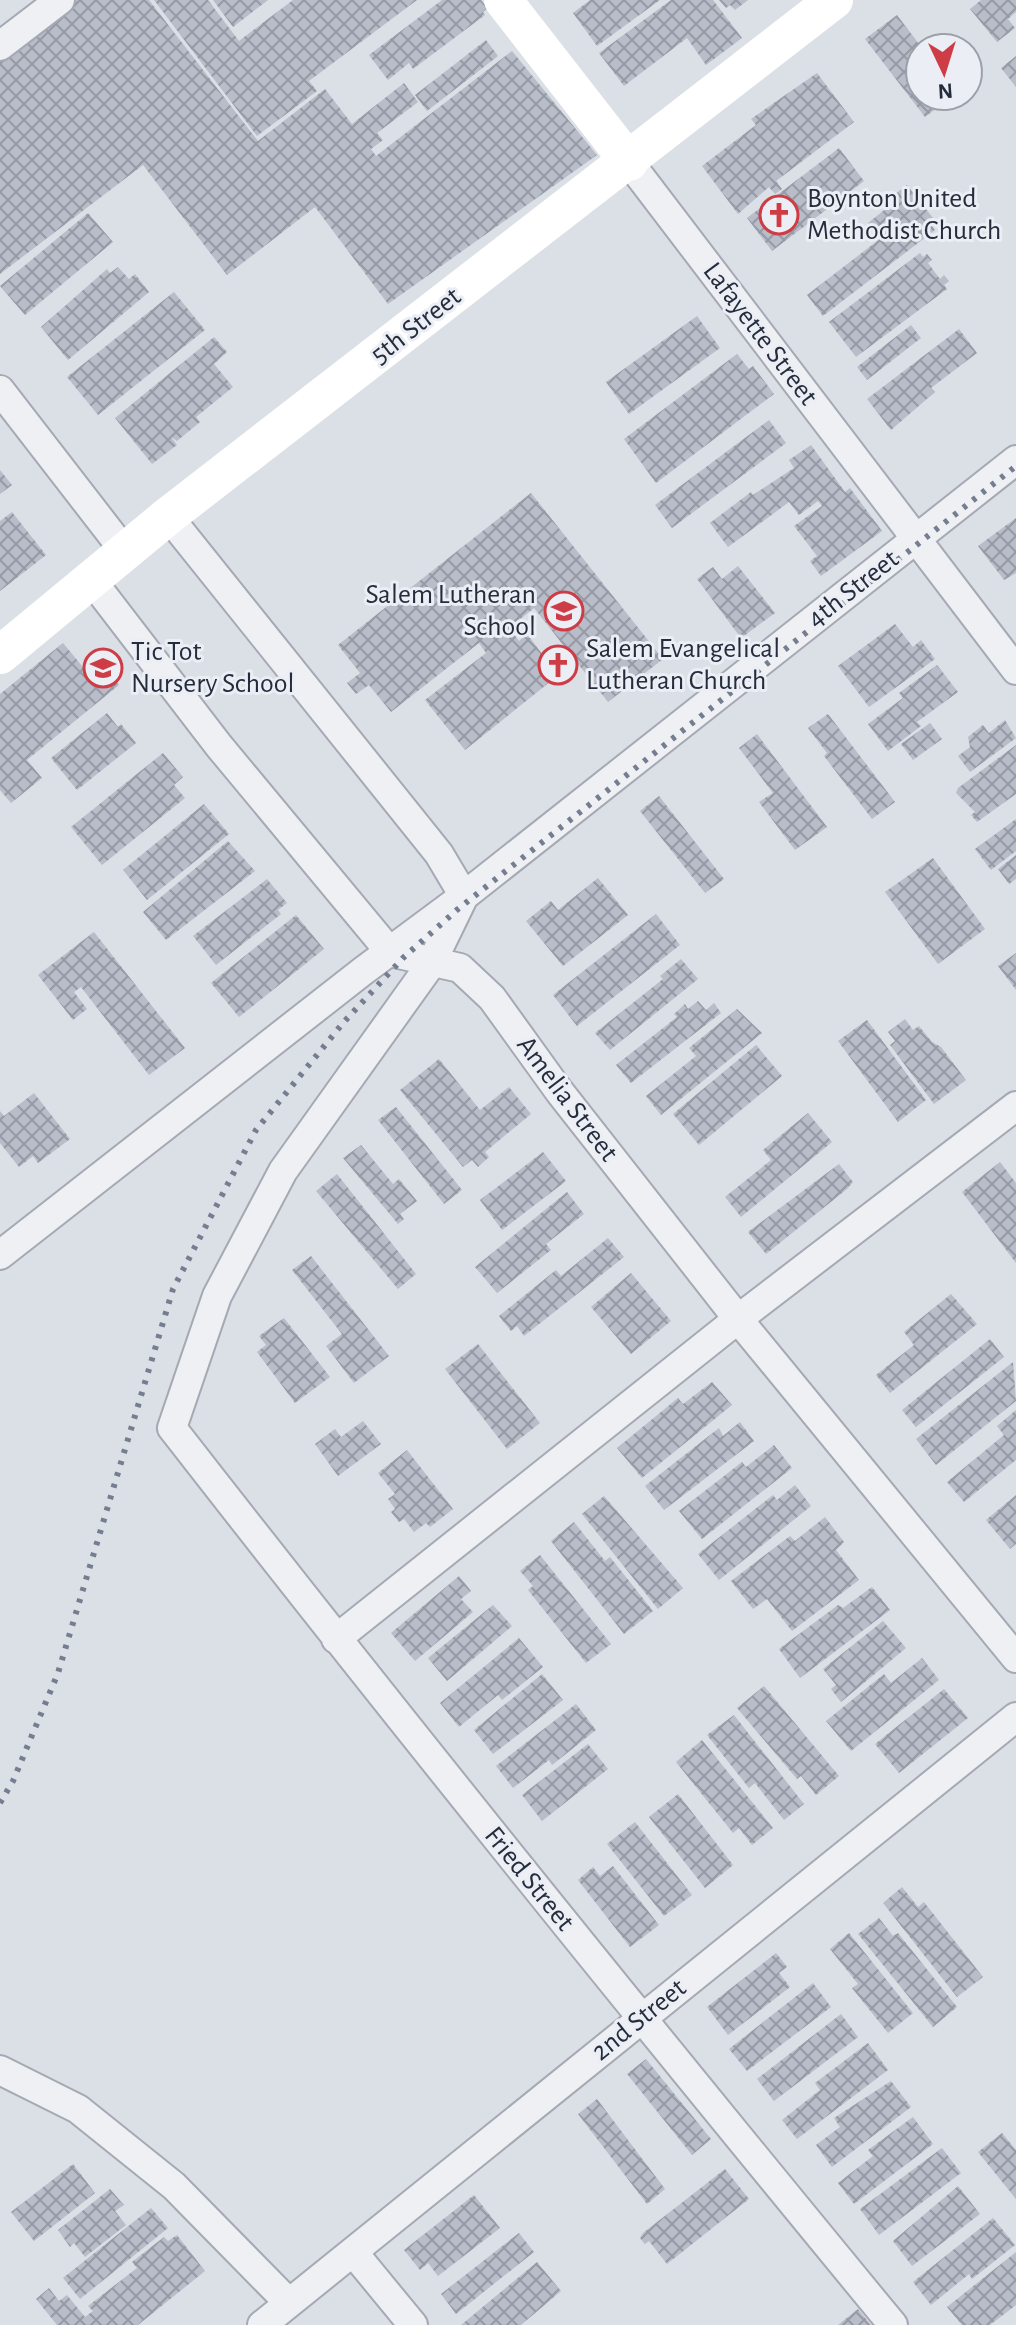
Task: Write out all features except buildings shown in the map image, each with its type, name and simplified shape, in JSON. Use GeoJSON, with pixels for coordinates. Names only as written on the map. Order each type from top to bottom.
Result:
{"type":"FeatureCollection","features":[{"type":"Feature","properties":{"kind":"main road","name":"Lafayette Street"},"geometry":{"type":"LineString","coordinates":[[503,0],[629,162]]}},
{"type":"Feature","properties":{"kind":"main road","name":"5th Street"},"geometry":{"type":"LineString","coordinates":[[0,655],[93,582],[168,516],[629,162],[834,0]]}},
{"type":"Feature","properties":{"kind":"street"},"geometry":{"type":"LineString","coordinates":[[0,46],[60,0]]}},
{"type":"Feature","properties":{"kind":"street","name":"Lafayette Street"},"geometry":{"type":"LineString","coordinates":[[629,162],[1016,670]]}},
{"type":"Feature","properties":{"kind":"street"},"geometry":{"type":"LineString","coordinates":[[0,390],[126,553]]}},
{"type":"Feature","properties":{"kind":"street","name":"4th Street"},"geometry":{"type":"LineString","coordinates":[[5,1242],[464,896],[1016,460]]}},
{"type":"Feature","properties":{"kind":"street"},"geometry":{"type":"LineString","coordinates":[[168,516],[439,854],[464,896],[431,964]]}},
{"type":"Feature","properties":{"kind":"street"},"geometry":{"type":"LineString","coordinates":[[93,582],[219,746],[390,952]]}},
{"type":"Feature","properties":{"kind":"street","name":"Amelia Street"},"geometry":{"type":"LineString","coordinates":[[390,952],[431,964],[460,968],[492,998],[559,1091],[738,1319],[1016,1658]]}},
{"type":"Feature","properties":{"kind":"street","name":"Fried Street"},"geometry":{"type":"LineString","coordinates":[[431,964],[283,1171],[217,1296],[172,1428],[336,1639],[893,2325]]}},
{"type":"Feature","properties":{"kind":"street"},"geometry":{"type":"LineString","coordinates":[[336,1639],[738,1319],[1016,1106]]}},
{"type":"Feature","properties":{"kind":"street","name":"2nd Street"},"geometry":{"type":"LineString","coordinates":[[262,2325],[1016,1717]]}},
{"type":"Feature","properties":{"kind":"street"},"geometry":{"type":"LineString","coordinates":[[0,2070],[78,2109],[162,2177],[289,2303]]}},
{"type":"Feature","properties":{"kind":"street"},"geometry":{"type":"LineString","coordinates":[[353,2252],[413,2325]]}},
{"type":"Feature","properties":{"kind":"railway"},"geometry":{"type":"LineString","coordinates":[[0,1803],[13,1781],[58,1673],[173,1289],[256,1130],[343,1023],[403,958],[458,909],[1016,466]]}},
{"type":"Feature","properties":{"kind":"place","name":"Boynton United Methodist Church"},"geometry":{"type":"Point","coordinates":[779,215]}},
{"type":"Feature","properties":{"kind":"place","name":"Salem Lutheran School"},"geometry":{"type":"Point","coordinates":[564,611]}},
{"type":"Feature","properties":{"kind":"place","name":"Salem Evangelical Lutheran Church"},"geometry":{"type":"Point","coordinates":[558,665]}},
{"type":"Feature","properties":{"kind":"place","name":"Tic Tot Nursery School"},"geometry":{"type":"Point","coordinates":[103,668]}}]}
